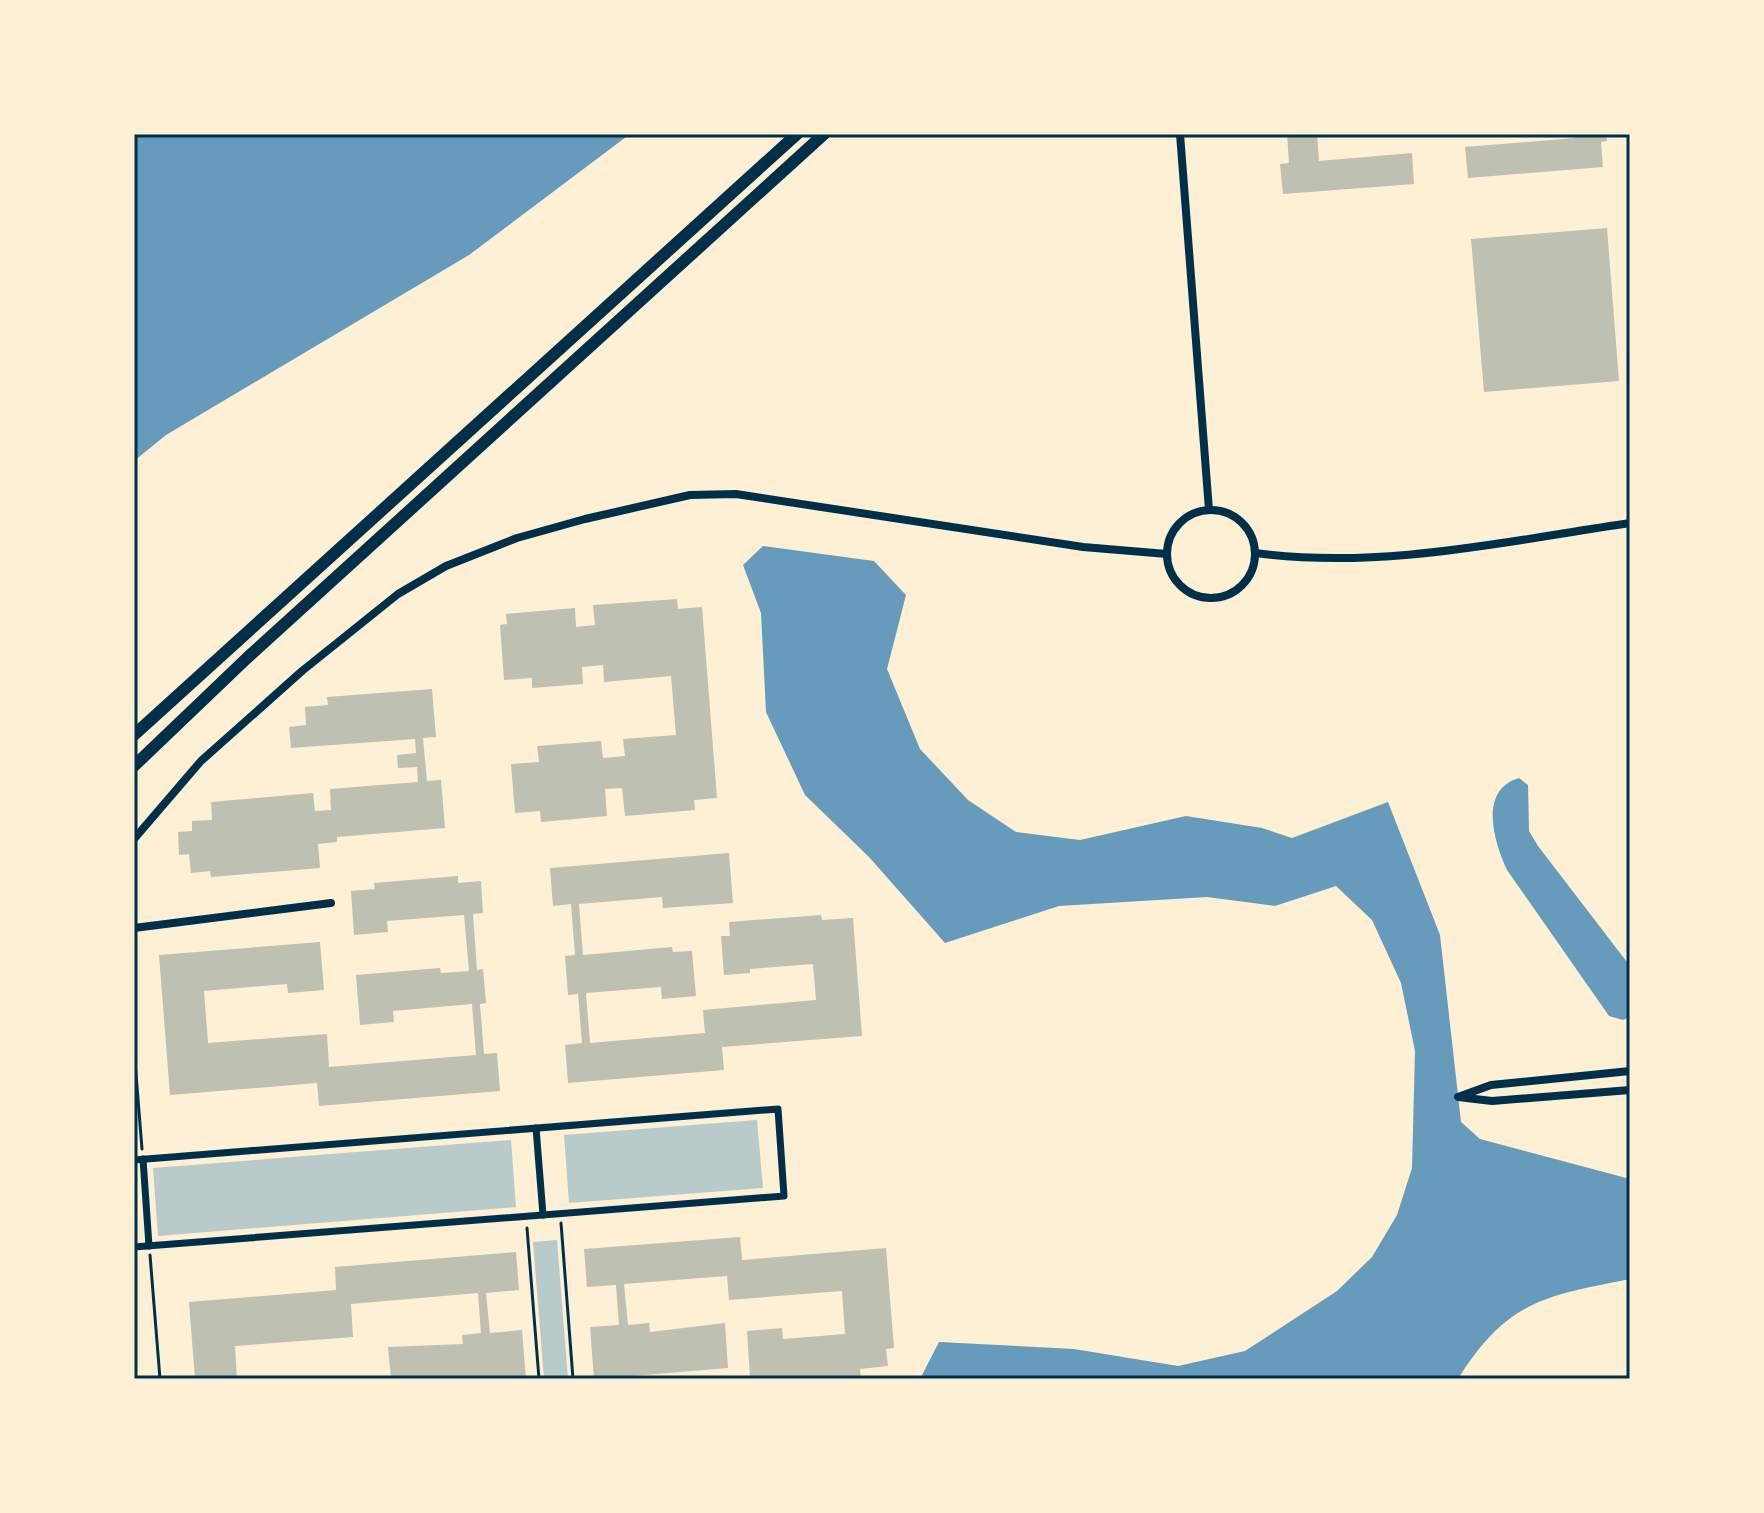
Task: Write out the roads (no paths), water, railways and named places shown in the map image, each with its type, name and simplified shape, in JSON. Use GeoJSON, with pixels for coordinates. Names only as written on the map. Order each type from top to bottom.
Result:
{"type":"FeatureCollection","features":[{"type":"Feature","properties":{"kind":"street"},"geometry":{"type":"LineString","coordinates":[[134,735],[797,134]]}},
{"type":"Feature","properties":{"kind":"street"},"geometry":{"type":"LineString","coordinates":[[134,766],[259,647],[824,134]]}},
{"type":"Feature","properties":{"kind":"street"},"geometry":{"type":"LineString","coordinates":[[1180,134],[1209,510]]}},
{"type":"Feature","properties":{"kind":"street"},"geometry":{"type":"LineString","coordinates":[[134,839],[201,761],[302,671],[398,594],[446,566],[517,538],[690,495],[736,494],[1053,543],[1167,554]]}},
{"type":"Feature","properties":{"kind":"street"},"geometry":{"type":"LineString","coordinates":[[1209,510],[1237,518],[1250,533],[1255,553],[1251,573],[1238,588],[1210,598],[1191,593],[1176,581],[1167,554],[1175,527],[1190,515],[1209,510]]}},
{"type":"Feature","properties":{"kind":"street"},"geometry":{"type":"LineString","coordinates":[[1255,553],[1331,558],[1440,551],[1510,544],[1630,523]]}},
{"type":"Feature","properties":{"kind":"street"},"geometry":{"type":"LineString","coordinates":[[134,928],[331,903]]}},
{"type":"Feature","properties":{"kind":"street"},"geometry":{"type":"LineString","coordinates":[[1630,1071],[1491,1085],[1458,1097],[1492,1101],[1630,1090]]}},
{"type":"Feature","properties":{"kind":"street"},"geometry":{"type":"LineString","coordinates":[[134,1247],[149,1246],[526,1216],[543,1215],[560,1213],[784,1196],[778,1109],[138,1159],[149,1246]]}},
{"type":"Feature","properties":{"kind":"street"},"geometry":{"type":"LineString","coordinates":[[536,1128],[543,1215]]}},
{"type":"Feature","properties":{"kind":"water"},"geometry":{"type":"Polygon","coordinates":[[[134,134],[630,134],[469,255],[166,435],[134,461],[134,134]]]}},
{"type":"Feature","properties":{"kind":"water"},"geometry":{"type":"Polygon","coordinates":[[[763,546],[874,561],[906,595],[887,669],[920,749],[968,800],[1016,832],[1080,840],[1186,816],[1262,828],[1292,838],[1388,802],[1440,935],[1461,1122],[1480,1139],[1630,1179],[1630,1279],[1574,1291],[1530,1306],[1493,1333],[1458,1379],[920,1379],[939,1342],[1074,1349],[1178,1366],[1245,1351],[1337,1291],[1372,1257],[1397,1215],[1412,1168],[1415,1051],[1401,983],[1372,920],[1336,886],[1275,906],[1207,897],[1059,906],[945,943],[869,857],[805,795],[766,712],[761,613],[743,565],[763,546]]]}},
{"type":"Feature","properties":{"kind":"water"},"geometry":{"type":"Polygon","coordinates":[[[1519,778],[1528,785],[1529,831],[1630,966],[1630,1017],[1623,1020],[1609,1016],[1507,870],[1494,832],[1494,805],[1506,784],[1519,778]]]}}]}
